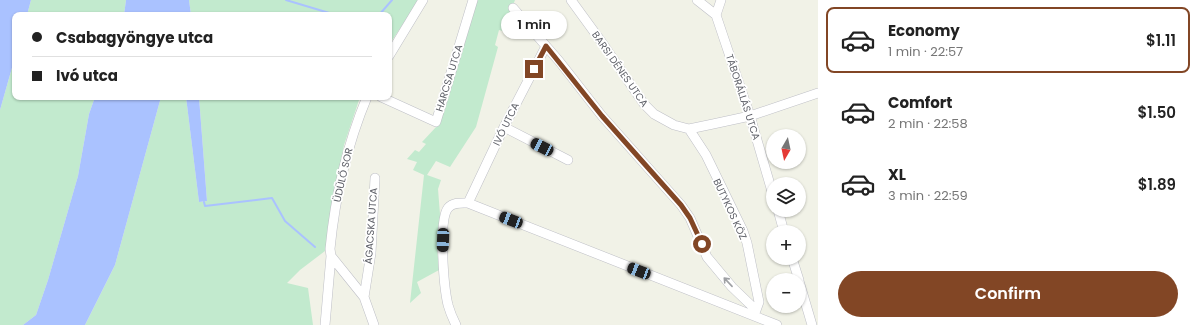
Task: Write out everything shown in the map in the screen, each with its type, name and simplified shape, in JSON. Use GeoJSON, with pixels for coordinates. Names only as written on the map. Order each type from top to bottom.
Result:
{"type":"FeatureCollection","features":[{"type":"Feature","properties":{"kind":"street"},"geometry":{"type":"LineString","coordinates":[[392,51],[423,0]]}},
{"type":"Feature","properties":{"kind":"street","name":"HARCSA UTCA"},"geometry":{"type":"LineString","coordinates":[[388,100],[436,122],[473,0]]}},
{"type":"Feature","properties":{"kind":"street","name":"BARSI DÉNES UTCA"},"geometry":{"type":"LineString","coordinates":[[571,0],[644,104],[662,120],[674,125],[689,129],[750,116],[818,93]]}},
{"type":"Feature","properties":{"kind":"street"},"geometry":{"type":"LineString","coordinates":[[697,0],[716,15],[721,0]]}},
{"type":"Feature","properties":{"kind":"street"},"geometry":{"type":"LineString","coordinates":[[513,8],[546,46],[602,116],[681,205],[690,218],[707,257],[755,313]]}},
{"type":"Feature","properties":{"kind":"street","name":"TÁBORÁLLÁS UTCA"},"geometry":{"type":"LineString","coordinates":[[716,15],[750,116],[768,177]]}},
{"type":"Feature","properties":{"kind":"street","name":"IVÓ UTCA"},"geometry":{"type":"LineString","coordinates":[[468,203],[504,127],[546,46]]}},
{"type":"Feature","properties":{"kind":"street","name":"ÜDÜLŐ SOR"},"geometry":{"type":"LineString","coordinates":[[326,325],[331,256],[330,249],[336,201],[354,130],[366,100]]}},
{"type":"Feature","properties":{"kind":"street"},"geometry":{"type":"LineString","coordinates":[[504,127],[568,160]]}},
{"type":"Feature","properties":{"kind":"street","name":"BUTYKOS KÖZ"},"geometry":{"type":"LineString","coordinates":[[689,129],[706,155],[742,231],[757,286],[759,302],[755,313]]}},
{"type":"Feature","properties":{"kind":"street","name":"ÁGACSKA UTCA"},"geometry":{"type":"LineString","coordinates":[[364,297],[371,253],[375,178]]}},
{"type":"Feature","properties":{"kind":"street"},"geometry":{"type":"LineString","coordinates":[[456,325],[448,306],[442,263],[443,228],[445,212],[452,204],[468,203],[755,313],[776,325]]}},
{"type":"Feature","properties":{"kind":"street"},"geometry":{"type":"LineString","coordinates":[[331,256],[364,297],[374,325]]}},
{"type":"Feature","properties":{"kind":"street"},"geometry":{"type":"LineString","coordinates":[[806,305],[812,325]]}},
{"type":"Feature","properties":{"kind":"green space"},"geometry":{"type":"Polygon","coordinates":[[[31,0],[126,0],[124,12],[28,12],[31,0]]]}},
{"type":"Feature","properties":{"kind":"green space"},"geometry":{"type":"Polygon","coordinates":[[[189,0],[419,0],[392,40],[392,12],[191,12],[189,0]]]}},
{"type":"Feature","properties":{"kind":"green space"},"geometry":{"type":"Polygon","coordinates":[[[475,0],[515,0],[503,31],[499,30],[495,45],[498,47],[476,127],[450,167],[436,161],[427,175],[441,180],[438,189],[441,227],[437,247],[439,270],[417,282],[421,293],[410,303],[424,175],[413,170],[417,162],[407,159],[415,150],[419,152],[426,144],[422,142],[437,126],[475,0]]]}},
{"type":"Feature","properties":{"kind":"green space"},"geometry":{"type":"Polygon","coordinates":[[[12,68],[12,100],[94,100],[89,114],[78,176],[48,280],[36,315],[23,325],[0,325],[0,110],[12,68]]]}},
{"type":"Feature","properties":{"kind":"green space"},"geometry":{"type":"Polygon","coordinates":[[[160,100],[186,100],[199,202],[207,201],[199,100],[359,100],[344,145],[325,251],[300,270],[287,283],[308,288],[313,325],[85,325],[115,265],[160,100]]]}},
{"type":"Feature","properties":{"kind":"water"},"geometry":{"type":"Polygon","coordinates":[[[0,0],[31,0],[28,12],[12,12],[12,68],[0,110],[0,0]]]}},
{"type":"Feature","properties":{"kind":"water"},"geometry":{"type":"Polygon","coordinates":[[[126,0],[189,0],[191,12],[124,12],[126,0]]]}},
{"type":"Feature","properties":{"kind":"water"},"geometry":{"type":"Polygon","coordinates":[[[94,100],[160,100],[115,265],[85,325],[23,325],[36,315],[48,280],[78,176],[89,114],[94,100]]]}},
{"type":"Feature","properties":{"kind":"water"},"geometry":{"type":"Polygon","coordinates":[[[186,100],[199,100],[207,201],[199,202],[186,100]]]}},
{"type":"Feature","properties":{"kind":"waterway"},"geometry":{"type":"LineString","coordinates":[[286,0],[326,12]]}},
{"type":"Feature","properties":{"kind":"waterway"},"geometry":{"type":"LineString","coordinates":[[382,12],[392,0]]}},
{"type":"Feature","properties":{"kind":"waterway"},"geometry":{"type":"LineString","coordinates":[[204,202],[205,206],[272,198],[285,221],[315,247]]}},
{"type":"Feature","properties":{"kind":"route"},"geometry":{"type":"LineString","coordinates":[[534,69],[546,46],[602,116],[618,132],[681,205],[690,218],[702,244]]}}]}
